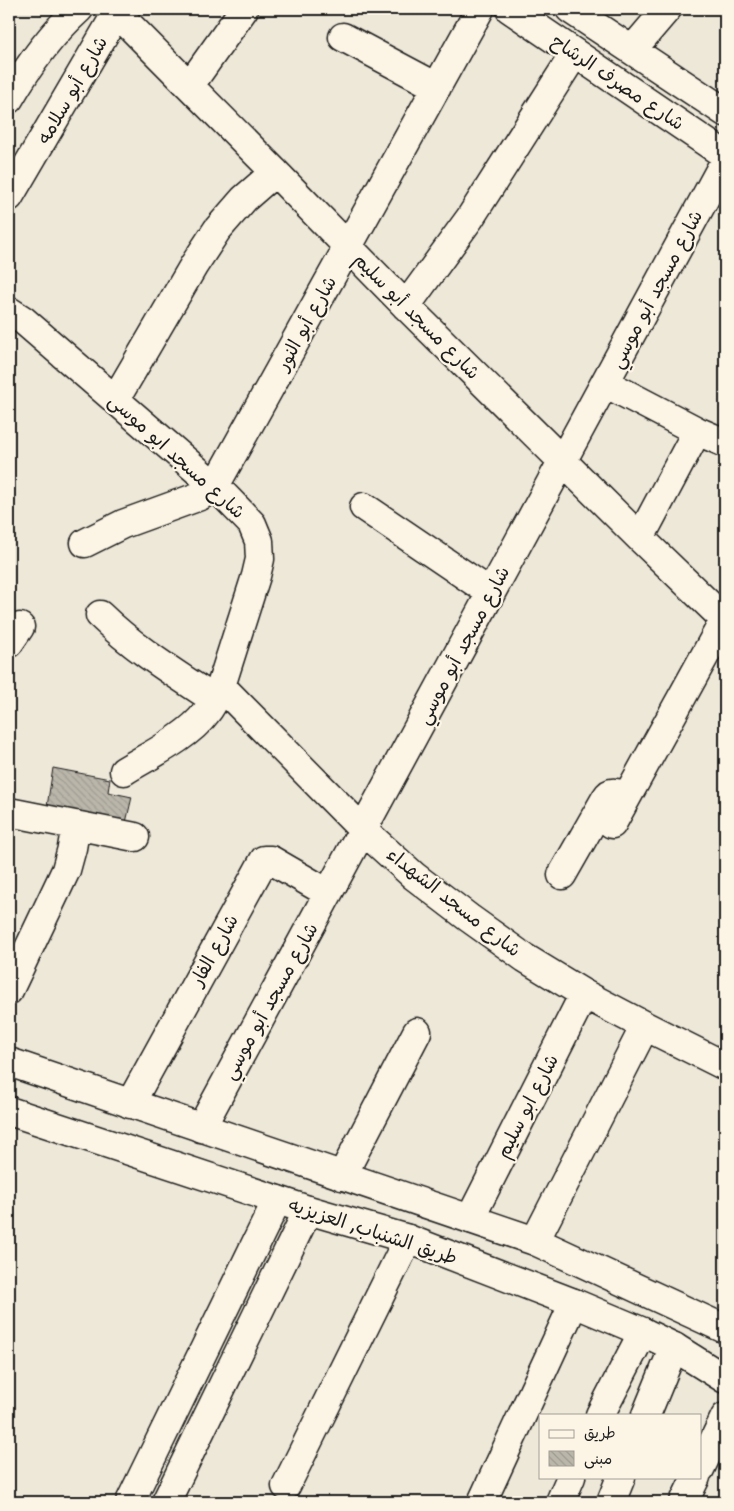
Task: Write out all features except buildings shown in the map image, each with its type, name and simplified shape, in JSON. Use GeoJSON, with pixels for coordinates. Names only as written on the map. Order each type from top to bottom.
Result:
{"type":"FeatureCollection","features":[{"type":"Feature","properties":{"kind":"street"},"geometry":{"type":"LineString","coordinates":[[9,99],[43,46],[78,9]]}},
{"type":"Feature","properties":{"kind":"street"},"geometry":{"type":"LineString","coordinates":[[190,85],[244,9]]}},
{"type":"Feature","properties":{"kind":"street","name":"شارع أبو النور"},"geometry":{"type":"LineString","coordinates":[[215,486],[480,9]]}},
{"type":"Feature","properties":{"kind":"street","name":"شارع مصرف الرشاح"},"geometry":{"type":"LineString","coordinates":[[510,9],[725,155]]}},
{"type":"Feature","properties":{"kind":"street","name":"شارع مصرف الرشاح"},"geometry":{"type":"LineString","coordinates":[[570,9],[632,50],[721,100]]}},
{"type":"Feature","properties":{"kind":"street"},"geometry":{"type":"LineString","coordinates":[[632,50],[667,9]]}},
{"type":"Feature","properties":{"kind":"street","name":"شارع مسجد أبو سليم"},"geometry":{"type":"LineString","coordinates":[[117,10],[406,306],[640,538],[723,611]]}},
{"type":"Feature","properties":{"kind":"street","name":"شارع أبو سلامه"},"geometry":{"type":"LineString","coordinates":[[9,197],[117,10]]}},
{"type":"Feature","properties":{"kind":"street"},"geometry":{"type":"LineString","coordinates":[[343,36],[437,87]]}},
{"type":"Feature","properties":{"kind":"street"},"geometry":{"type":"LineString","coordinates":[[406,306],[470,218],[574,52]]}},
{"type":"Feature","properties":{"kind":"street","name":"شارع مسجد أبو موسي"},"geometry":{"type":"LineString","coordinates":[[201,1128],[725,161]]}},
{"type":"Feature","properties":{"kind":"street"},"geometry":{"type":"LineString","coordinates":[[115,400],[194,264],[217,230],[244,199],[275,172]]}},
{"type":"Feature","properties":{"kind":"street","name":"شارع مسجد ابو موسى"},"geometry":{"type":"LineString","coordinates":[[9,311],[23,320],[215,486],[252,524],[259,541],[260,559],[256,576],[218,693],[207,713],[185,733],[124,771]]}},
{"type":"Feature","properties":{"kind":"street"},"geometry":{"type":"LineString","coordinates":[[605,383],[697,431],[725,443]]}},
{"type":"Feature","properties":{"kind":"street"},"geometry":{"type":"LineString","coordinates":[[640,538],[697,431]]}},
{"type":"Feature","properties":{"kind":"street"},"geometry":{"type":"LineString","coordinates":[[85,543],[123,524],[200,496],[215,486]]}},
{"type":"Feature","properties":{"kind":"street"},"geometry":{"type":"LineString","coordinates":[[364,507],[491,594]]}},
{"type":"Feature","properties":{"kind":"street"},"geometry":{"type":"LineString","coordinates":[[612,824],[723,611]]}},
{"type":"Feature","properties":{"kind":"street","name":"شارع مسجد الشهداء"},"geometry":{"type":"LineString","coordinates":[[100,614],[121,635],[144,653],[218,693],[414,876],[469,918],[525,958],[584,994],[725,1066]]}},
{"type":"Feature","properties":{"kind":"street"},"geometry":{"type":"LineString","coordinates":[[562,875],[608,794],[612,792],[626,799]]}},
{"type":"Feature","properties":{"kind":"street"},"geometry":{"type":"LineString","coordinates":[[9,812],[135,837]]}},
{"type":"Feature","properties":{"kind":"street"},"geometry":{"type":"LineString","coordinates":[[9,990],[66,870],[76,826]]}},
{"type":"Feature","properties":{"kind":"street","name":"شارع الفار"},"geometry":{"type":"LineString","coordinates":[[130,1104],[264,860],[271,860],[328,893]]}},
{"type":"Feature","properties":{"kind":"street","name":"شارع ابو سليم"},"geometry":{"type":"LineString","coordinates":[[470,1219],[584,994]]}},
{"type":"Feature","properties":{"kind":"street"},"geometry":{"type":"LineString","coordinates":[[535,1241],[645,1026]]}},
{"type":"Feature","properties":{"kind":"street"},"geometry":{"type":"LineString","coordinates":[[342,1176],[418,1032]]}},
{"type":"Feature","properties":{"kind":"street"},"geometry":{"type":"LineString","coordinates":[[9,1062],[535,1241],[725,1328]]}},
{"type":"Feature","properties":{"kind":"street","name":"طريق الشنباب, العزيزيه"},"geometry":{"type":"LineString","coordinates":[[9,1111],[308,1210],[408,1239],[574,1302],[643,1332],[674,1347],[725,1379]]}},
{"type":"Feature","properties":{"kind":"street"},"geometry":{"type":"LineString","coordinates":[[130,1502],[277,1200]]}},
{"type":"Feature","properties":{"kind":"street"},"geometry":{"type":"LineString","coordinates":[[166,1502],[308,1210]]}},
{"type":"Feature","properties":{"kind":"street"},"geometry":{"type":"LineString","coordinates":[[286,1486],[408,1239]]}},
{"type":"Feature","properties":{"kind":"street"},"geometry":{"type":"LineString","coordinates":[[482,1502],[574,1302]]}},
{"type":"Feature","properties":{"kind":"street"},"geometry":{"type":"LineString","coordinates":[[601,1414],[643,1332]]}},
{"type":"Feature","properties":{"kind":"street"},"geometry":{"type":"LineString","coordinates":[[646,1414],[674,1347]]}},
{"type":"Feature","properties":{"kind":"street"},"geometry":{"type":"LineString","coordinates":[[702,1465],[725,1417]]}},
{"type":"Feature","properties":{"kind":"street"},"geometry":{"type":"LineString","coordinates":[[560,1502],[571,1478]]}},
{"type":"Feature","properties":{"kind":"street"},"geometry":{"type":"LineString","coordinates":[[611,1502],[621,1478]]}},
{"type":"Feature","properties":{"kind":"street"},"geometry":{"type":"LineString","coordinates":[[684,1502],[696,1478]]}}]}
